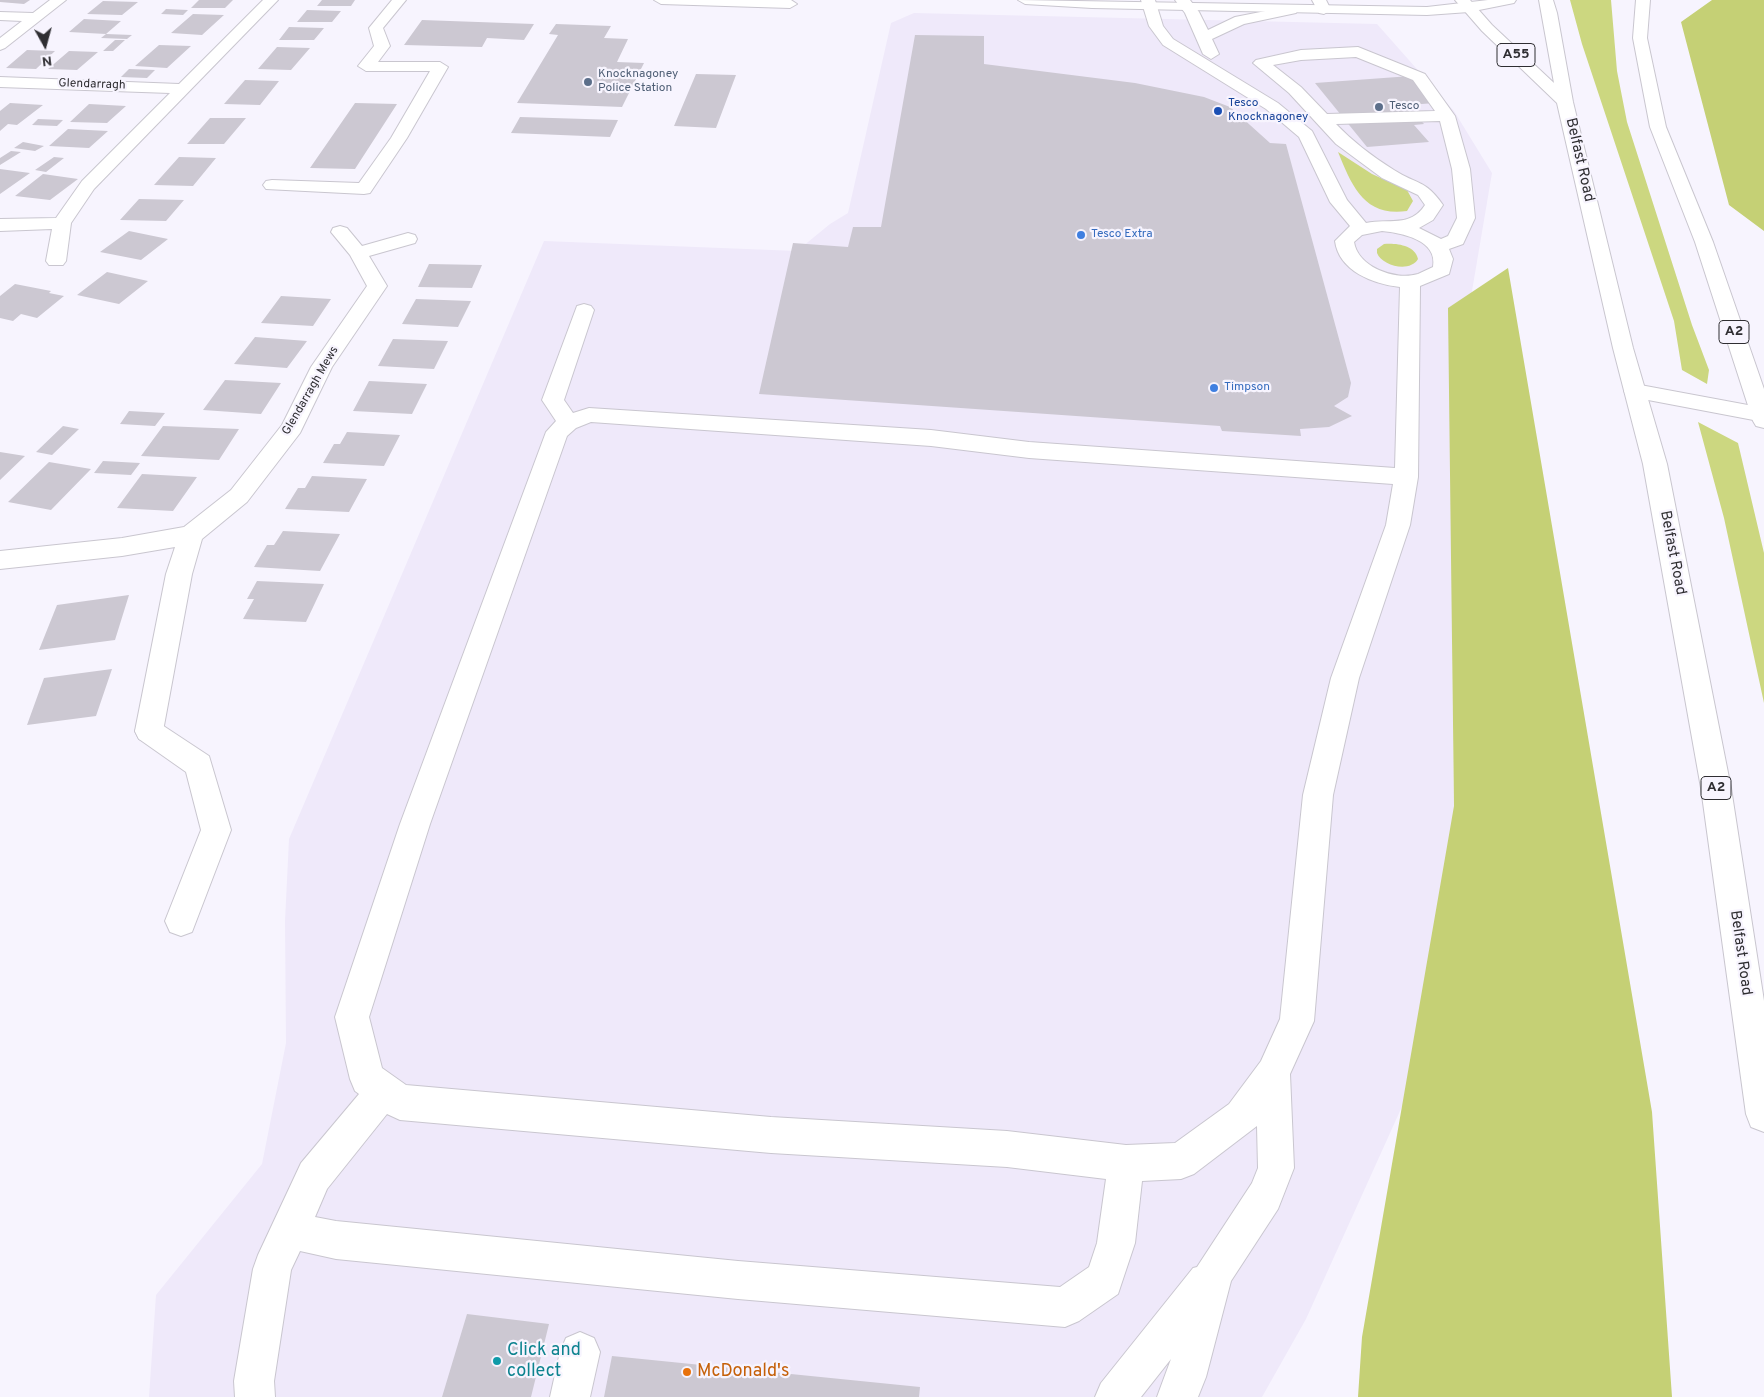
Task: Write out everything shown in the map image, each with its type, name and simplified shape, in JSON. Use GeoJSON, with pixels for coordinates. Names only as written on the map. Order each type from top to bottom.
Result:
{"type":"FeatureCollection","features":[{"type":"Feature","properties":{"kind":"main road"},"geometry":{"type":"LineString","coordinates":[[0,45],[60,0]]}},
{"type":"Feature","properties":{"kind":"main road"},"geometry":{"type":"LineString","coordinates":[[56,260],[62,222],[88,185],[271,0]]}},
{"type":"Feature","properties":{"kind":"main road"},"geometry":{"type":"LineString","coordinates":[[272,185],[364,190],[399,138],[440,67],[366,66],[382,46],[376,28],[399,0]]}},
{"type":"Feature","properties":{"kind":"main road"},"geometry":{"type":"LineString","coordinates":[[661,0],[790,4]]}},
{"type":"Feature","properties":{"kind":"main road"},"geometry":{"type":"LineString","coordinates":[[1024,0],[1184,3],[1291,10]]}},
{"type":"Feature","properties":{"kind":"main road"},"geometry":{"type":"LineString","coordinates":[[1205,37],[1240,20],[1322,5],[1427,11],[1465,4],[1510,0]]}},
{"type":"Feature","properties":{"kind":"main road","name":"Belfast Road"},"geometry":{"type":"LineString","coordinates":[[1546,0],[1550,13],[1565,102],[1635,391],[1655,464],[1714,778],[1764,1114]]}},
{"type":"Feature","properties":{"kind":"main road","name":"A2"},"geometry":{"type":"LineString","coordinates":[[1643,0],[1640,38],[1658,127],[1704,242],[1763,418]]}},
{"type":"Feature","properties":{"kind":"main road"},"geometry":{"type":"LineString","coordinates":[[1148,2],[1156,26],[1168,42],[1272,106],[1306,135],[1339,202],[1361,228]]}},
{"type":"Feature","properties":{"kind":"main road"},"geometry":{"type":"LineString","coordinates":[[1184,3],[1205,37],[1218,74]]}},
{"type":"Feature","properties":{"kind":"main road","name":"A55"},"geometry":{"type":"LineString","coordinates":[[1465,4],[1565,102]]}},
{"type":"Feature","properties":{"kind":"main road"},"geometry":{"type":"LineString","coordinates":[[0,16],[36,17]]}},
{"type":"Feature","properties":{"kind":"main road"},"geometry":{"type":"LineString","coordinates":[[1404,228],[1427,216],[1434,205],[1424,191],[1388,174],[1342,140],[1295,90],[1261,63],[1300,55],[1358,52],[1419,77],[1447,116],[1461,169],[1466,218],[1456,240],[1438,246]]}},
{"type":"Feature","properties":{"kind":"main road","name":"Glendarragh"},"geometry":{"type":"LineString","coordinates":[[0,82],[183,89]]}},
{"type":"Feature","properties":{"kind":"main road"},"geometry":{"type":"LineString","coordinates":[[1322,119],[1447,116]]}},
{"type":"Feature","properties":{"kind":"main road"},"geometry":{"type":"LineString","coordinates":[[0,226],[62,222]]}},
{"type":"Feature","properties":{"kind":"main road"},"geometry":{"type":"LineString","coordinates":[[1382,225],[1404,228],[1423,236],[1438,246],[1444,254],[1445,262],[1442,270],[1424,280],[1410,281],[1376,275],[1351,261],[1344,252],[1343,243],[1347,236],[1361,228],[1382,225]]}},
{"type":"Feature","properties":{"kind":"main road","name":"Glendarragh Mews"},"geometry":{"type":"LineString","coordinates":[[0,560],[122,547],[191,535],[239,496],[292,428],[322,367],[377,286],[358,253],[340,232]]}},
{"type":"Feature","properties":{"kind":"main road"},"geometry":{"type":"LineString","coordinates":[[358,253],[408,240]]}},
{"type":"Feature","properties":{"kind":"main road"},"geometry":{"type":"LineString","coordinates":[[1406,476],[1028,450],[931,438],[589,415],[568,423],[557,432],[415,824],[352,1017],[367,1079],[400,1102],[418,1104],[771,1135],[1008,1150],[1126,1163],[1181,1161],[1242,1117],[1274,1073],[1297,1021],[1320,786],[1345,678],[1398,525],[1406,476],[1410,281]]}},
{"type":"Feature","properties":{"kind":"main road"},"geometry":{"type":"LineString","coordinates":[[568,423],[552,400],[584,310]]}},
{"type":"Feature","properties":{"kind":"main road"},"geometry":{"type":"LineString","coordinates":[[1635,391],[1763,418]]}},
{"type":"Feature","properties":{"kind":"main road"},"geometry":{"type":"LineString","coordinates":[[181,921],[216,830],[199,765],[149,731],[179,574],[191,535]]}},
{"type":"Feature","properties":{"kind":"main road"},"geometry":{"type":"LineString","coordinates":[[1115,1397],[1214,1273],[1265,1196],[1276,1168],[1274,1073]]}},
{"type":"Feature","properties":{"kind":"main road"},"geometry":{"type":"LineString","coordinates":[[255,1397],[254,1381],[272,1269],[314,1176],[384,1091]]}},
{"type":"Feature","properties":{"kind":"main road"},"geometry":{"type":"LineString","coordinates":[[290,1230],[336,1240],[728,1279],[1065,1307],[1104,1280],[1116,1243],[1126,1163]]}},
{"type":"Feature","properties":{"kind":"main road"},"geometry":{"type":"LineString","coordinates":[[1177,1397],[1186,1377],[1214,1273]]}},
{"type":"Feature","properties":{"kind":"main road"},"geometry":{"type":"LineString","coordinates":[[570,1397],[580,1352]]}},
{"type":"Feature","properties":{"kind":"shaded area"},"geometry":{"type":"Polygon","coordinates":[[[914,13],[1377,24],[1454,111],[1492,173],[1452,409],[1461,506],[1452,635],[1456,987],[1306,1319],[1262,1397],[149,1397],[156,1295],[262,1164],[286,1043],[285,921],[289,839],[544,241],[797,251],[830,224],[848,213],[891,23],[914,13]]]}},
{"type":"Feature","properties":{"kind":"green space"},"geometry":{"type":"Polygon","coordinates":[[[1570,0],[1611,0],[1617,71],[1627,122],[1692,325],[1709,370],[1707,384],[1682,370],[1674,321],[1582,44],[1570,0]]]}},
{"type":"Feature","properties":{"kind":"green space"},"geometry":{"type":"Polygon","coordinates":[[[1712,0],[1764,0],[1764,231],[1729,205],[1681,22],[1712,0]]]}},
{"type":"Feature","properties":{"kind":"green space"},"geometry":{"type":"Polygon","coordinates":[[[1338,152],[1372,174],[1407,190],[1413,201],[1407,211],[1392,212],[1370,204],[1355,187],[1338,152]]]}},
{"type":"Feature","properties":{"kind":"green space"},"geometry":{"type":"Polygon","coordinates":[[[1384,244],[1394,244],[1409,248],[1416,254],[1418,259],[1409,266],[1403,267],[1390,264],[1380,258],[1377,253],[1377,249],[1384,244]]]}},
{"type":"Feature","properties":{"kind":"green space"},"geometry":{"type":"Polygon","coordinates":[[[1508,268],[1652,1112],[1672,1397],[1358,1397],[1362,1337],[1454,806],[1448,308],[1508,268]]]}},
{"type":"Feature","properties":{"kind":"green space"},"geometry":{"type":"Polygon","coordinates":[[[1698,422],[1738,443],[1764,553],[1764,703],[1724,518],[1698,422]]]}},
{"type":"Feature","properties":{"kind":"building"},"geometry":{"type":"Polygon","coordinates":[[[0,0],[30,0],[24,4],[0,2],[0,0]]]}},
{"type":"Feature","properties":{"kind":"building"},"geometry":{"type":"Polygon","coordinates":[[[199,0],[233,0],[225,8],[191,8],[199,0]]]}},
{"type":"Feature","properties":{"kind":"building"},"geometry":{"type":"Polygon","coordinates":[[[322,0],[355,0],[351,6],[317,6],[322,0]]]}},
{"type":"Feature","properties":{"kind":"building"},"geometry":{"type":"Polygon","coordinates":[[[103,1],[138,2],[122,15],[87,14],[103,1]]]}},
{"type":"Feature","properties":{"kind":"building"},"geometry":{"type":"Polygon","coordinates":[[[166,9],[188,10],[183,15],[161,14],[166,9]]]}},
{"type":"Feature","properties":{"kind":"building"},"geometry":{"type":"Polygon","coordinates":[[[307,10],[341,11],[332,22],[297,22],[307,10]]]}},
{"type":"Feature","properties":{"kind":"building"},"geometry":{"type":"Polygon","coordinates":[[[193,14],[224,15],[202,35],[171,33],[193,14]]]}},
{"type":"Feature","properties":{"kind":"building"},"geometry":{"type":"Polygon","coordinates":[[[84,19],[121,21],[106,34],[69,32],[84,19]]]}},
{"type":"Feature","properties":{"kind":"building"},"geometry":{"type":"Polygon","coordinates":[[[422,20],[534,24],[524,40],[487,38],[482,47],[404,45],[422,20]]]}},
{"type":"Feature","properties":{"kind":"building"},"geometry":{"type":"Polygon","coordinates":[[[556,24],[611,26],[604,38],[628,39],[617,62],[644,63],[622,107],[517,103],[558,35],[549,34],[556,24]]]}},
{"type":"Feature","properties":{"kind":"building"},"geometry":{"type":"Polygon","coordinates":[[[289,27],[324,28],[314,40],[279,40],[289,27]]]}},
{"type":"Feature","properties":{"kind":"building"},"geometry":{"type":"Polygon","coordinates":[[[106,34],[132,35],[127,39],[101,38],[106,34]]]}},
{"type":"Feature","properties":{"kind":"building","name":"Tesco Extra"},"geometry":{"type":"Polygon","coordinates":[[[915,35],[984,36],[984,64],[1135,83],[1204,97],[1230,107],[1270,143],[1286,144],[1351,383],[1348,397],[1334,406],[1352,416],[1329,427],[1300,429],[1301,436],[1222,431],[1220,426],[759,394],[793,243],[848,247],[853,227],[881,227],[915,35]]]}},
{"type":"Feature","properties":{"kind":"building"},"geometry":{"type":"Polygon","coordinates":[[[115,40],[125,40],[113,51],[103,51],[115,40]]]}},
{"type":"Feature","properties":{"kind":"building"},"geometry":{"type":"Polygon","coordinates":[[[159,45],[191,46],[167,68],[135,66],[159,45]]]}},
{"type":"Feature","properties":{"kind":"building"},"geometry":{"type":"Polygon","coordinates":[[[277,47],[310,48],[291,70],[258,69],[277,47]]]}},
{"type":"Feature","properties":{"kind":"building"},"geometry":{"type":"Polygon","coordinates":[[[27,50],[55,51],[36,69],[6,68],[27,50]]]}},
{"type":"Feature","properties":{"kind":"building"},"geometry":{"type":"Polygon","coordinates":[[[69,51],[98,52],[77,70],[48,69],[69,51]]]}},
{"type":"Feature","properties":{"kind":"building"},"geometry":{"type":"Polygon","coordinates":[[[129,69],[155,70],[147,78],[121,77],[129,69]]]}},
{"type":"Feature","properties":{"kind":"building"},"geometry":{"type":"Polygon","coordinates":[[[696,74],[736,75],[716,128],[674,126],[696,74]]]}},
{"type":"Feature","properties":{"kind":"building"},"geometry":{"type":"Polygon","coordinates":[[[1411,76],[1436,103],[1407,105],[1424,124],[1414,125],[1429,142],[1367,147],[1315,83],[1411,76]]]}},
{"type":"Feature","properties":{"kind":"building"},"geometry":{"type":"Polygon","coordinates":[[[245,80],[279,81],[260,105],[224,104],[245,80]]]}},
{"type":"Feature","properties":{"kind":"building"},"geometry":{"type":"Polygon","coordinates":[[[10,103],[43,105],[17,125],[8,124],[0,131],[0,111],[10,103]]]}},
{"type":"Feature","properties":{"kind":"building"},"geometry":{"type":"Polygon","coordinates":[[[355,103],[397,104],[355,169],[310,168],[355,103]]]}},
{"type":"Feature","properties":{"kind":"building"},"geometry":{"type":"Polygon","coordinates":[[[89,104],[126,106],[107,123],[70,122],[89,104]]]}},
{"type":"Feature","properties":{"kind":"building"},"geometry":{"type":"Polygon","coordinates":[[[520,117],[618,120],[610,137],[511,133],[520,117]]]}},
{"type":"Feature","properties":{"kind":"building"},"geometry":{"type":"Polygon","coordinates":[[[210,118],[246,118],[224,144],[187,144],[210,118]]]}},
{"type":"Feature","properties":{"kind":"building"},"geometry":{"type":"Polygon","coordinates":[[[38,119],[63,120],[57,126],[32,125],[38,119]]]}},
{"type":"Feature","properties":{"kind":"building"},"geometry":{"type":"Polygon","coordinates":[[[68,129],[108,131],[89,148],[49,146],[68,129]]]}},
{"type":"Feature","properties":{"kind":"building"},"geometry":{"type":"Polygon","coordinates":[[[23,142],[44,146],[35,151],[14,148],[23,142]]]}},
{"type":"Feature","properties":{"kind":"building"},"geometry":{"type":"Polygon","coordinates":[[[11,151],[21,152],[0,165],[0,158],[11,151]]]}},
{"type":"Feature","properties":{"kind":"building"},"geometry":{"type":"Polygon","coordinates":[[[54,157],[64,158],[46,172],[35,170],[54,157]]]}},
{"type":"Feature","properties":{"kind":"building"},"geometry":{"type":"Polygon","coordinates":[[[179,157],[216,158],[193,186],[154,185],[179,157]]]}},
{"type":"Feature","properties":{"kind":"building"},"geometry":{"type":"Polygon","coordinates":[[[0,169],[30,173],[0,194],[0,169]]]}},
{"type":"Feature","properties":{"kind":"building"},"geometry":{"type":"Polygon","coordinates":[[[43,174],[78,179],[50,200],[15,196],[43,174]]]}},
{"type":"Feature","properties":{"kind":"building"},"geometry":{"type":"Polygon","coordinates":[[[139,199],[184,200],[166,221],[120,220],[139,199]]]}},
{"type":"Feature","properties":{"kind":"building"},"geometry":{"type":"Polygon","coordinates":[[[129,231],[168,239],[141,260],[100,252],[129,231]]]}},
{"type":"Feature","properties":{"kind":"building"},"geometry":{"type":"Polygon","coordinates":[[[429,264],[482,265],[472,288],[418,287],[429,264]]]}},
{"type":"Feature","properties":{"kind":"building"},"geometry":{"type":"Polygon","coordinates":[[[107,272],[148,281],[119,304],[77,295],[107,272]]]}},
{"type":"Feature","properties":{"kind":"building"},"geometry":{"type":"Polygon","coordinates":[[[15,284],[51,291],[49,293],[64,296],[37,318],[21,314],[13,321],[0,318],[0,296],[15,284]]]}},
{"type":"Feature","properties":{"kind":"building"},"geometry":{"type":"Polygon","coordinates":[[[281,296],[331,299],[313,326],[261,323],[281,296]]]}},
{"type":"Feature","properties":{"kind":"building"},"geometry":{"type":"Polygon","coordinates":[[[416,299],[471,301],[458,327],[402,324],[416,299]]]}},
{"type":"Feature","properties":{"kind":"building"},"geometry":{"type":"Polygon","coordinates":[[[255,337],[307,341],[287,368],[234,364],[255,337]]]}},
{"type":"Feature","properties":{"kind":"building"},"geometry":{"type":"Polygon","coordinates":[[[393,339],[448,341],[434,369],[378,366],[393,339]]]}},
{"type":"Feature","properties":{"kind":"building"},"geometry":{"type":"Polygon","coordinates":[[[225,380],[281,383],[261,414],[203,410],[225,380]]]}},
{"type":"Feature","properties":{"kind":"building"},"geometry":{"type":"Polygon","coordinates":[[[369,381],[427,384],[412,414],[353,411],[369,381]]]}},
{"type":"Feature","properties":{"kind":"building"},"geometry":{"type":"Polygon","coordinates":[[[129,411],[165,413],[155,426],[120,424],[129,411]]]}},
{"type":"Feature","properties":{"kind":"building"},"geometry":{"type":"Polygon","coordinates":[[[63,426],[79,429],[52,455],[36,452],[63,426]]]}},
{"type":"Feature","properties":{"kind":"building"},"geometry":{"type":"Polygon","coordinates":[[[163,426],[239,429],[219,460],[141,456],[163,426]]]}},
{"type":"Feature","properties":{"kind":"building"},"geometry":{"type":"Polygon","coordinates":[[[347,432],[400,435],[384,466],[323,463],[334,444],[340,444],[347,432]]]}},
{"type":"Feature","properties":{"kind":"building"},"geometry":{"type":"Polygon","coordinates":[[[0,452],[25,456],[0,480],[0,452]]]}},
{"type":"Feature","properties":{"kind":"building"},"geometry":{"type":"Polygon","coordinates":[[[103,461],[140,463],[131,475],[94,473],[103,461]]]}},
{"type":"Feature","properties":{"kind":"building"},"geometry":{"type":"Polygon","coordinates":[[[49,462],[91,469],[51,510],[8,502],[49,462]]]}},
{"type":"Feature","properties":{"kind":"building"},"geometry":{"type":"Polygon","coordinates":[[[142,474],[197,477],[173,511],[117,508],[142,474]]]}},
{"type":"Feature","properties":{"kind":"building"},"geometry":{"type":"Polygon","coordinates":[[[312,476],[367,479],[349,512],[285,509],[298,488],[305,488],[312,476]]]}},
{"type":"Feature","properties":{"kind":"building"},"geometry":{"type":"Polygon","coordinates":[[[283,531],[340,534],[320,571],[254,567],[267,545],[274,545],[283,531]]]}},
{"type":"Feature","properties":{"kind":"building"},"geometry":{"type":"Polygon","coordinates":[[[257,581],[324,584],[306,622],[243,619],[254,599],[247,599],[257,581]]]}},
{"type":"Feature","properties":{"kind":"building"},"geometry":{"type":"Polygon","coordinates":[[[129,595],[115,640],[39,650],[57,605],[129,595]]]}},
{"type":"Feature","properties":{"kind":"building"},"geometry":{"type":"Polygon","coordinates":[[[112,669],[96,716],[27,725],[44,678],[112,669]]]}},
{"type":"Feature","properties":{"kind":"building","name":"Click and collect"},"geometry":{"type":"Polygon","coordinates":[[[467,1314],[549,1324],[531,1397],[442,1397],[467,1314]]]}},
{"type":"Feature","properties":{"kind":"building","name":"McDonald's"},"geometry":{"type":"Polygon","coordinates":[[[612,1356],[920,1387],[919,1397],[604,1397],[612,1356]]]}},
{"type":"Feature","properties":{"kind":"place","name":"Knocknagoney Police Station"},"geometry":{"type":"Point","coordinates":[588,82]}},
{"type":"Feature","properties":{"kind":"place","name":"Tesco"},"geometry":{"type":"Point","coordinates":[1379,107]}},
{"type":"Feature","properties":{"kind":"place","name":"Tesco Knocknagoney"},"geometry":{"type":"Point","coordinates":[1218,111]}},
{"type":"Feature","properties":{"kind":"place","name":"Tesco Extra"},"geometry":{"type":"Point","coordinates":[1081,235]}},
{"type":"Feature","properties":{"kind":"place","name":"Timpson"},"geometry":{"type":"Point","coordinates":[1214,388]}},
{"type":"Feature","properties":{"kind":"place","name":"Click and collect"},"geometry":{"type":"Point","coordinates":[497,1361]}},
{"type":"Feature","properties":{"kind":"place","name":"McDonald's"},"geometry":{"type":"Point","coordinates":[687,1372]}}]}
